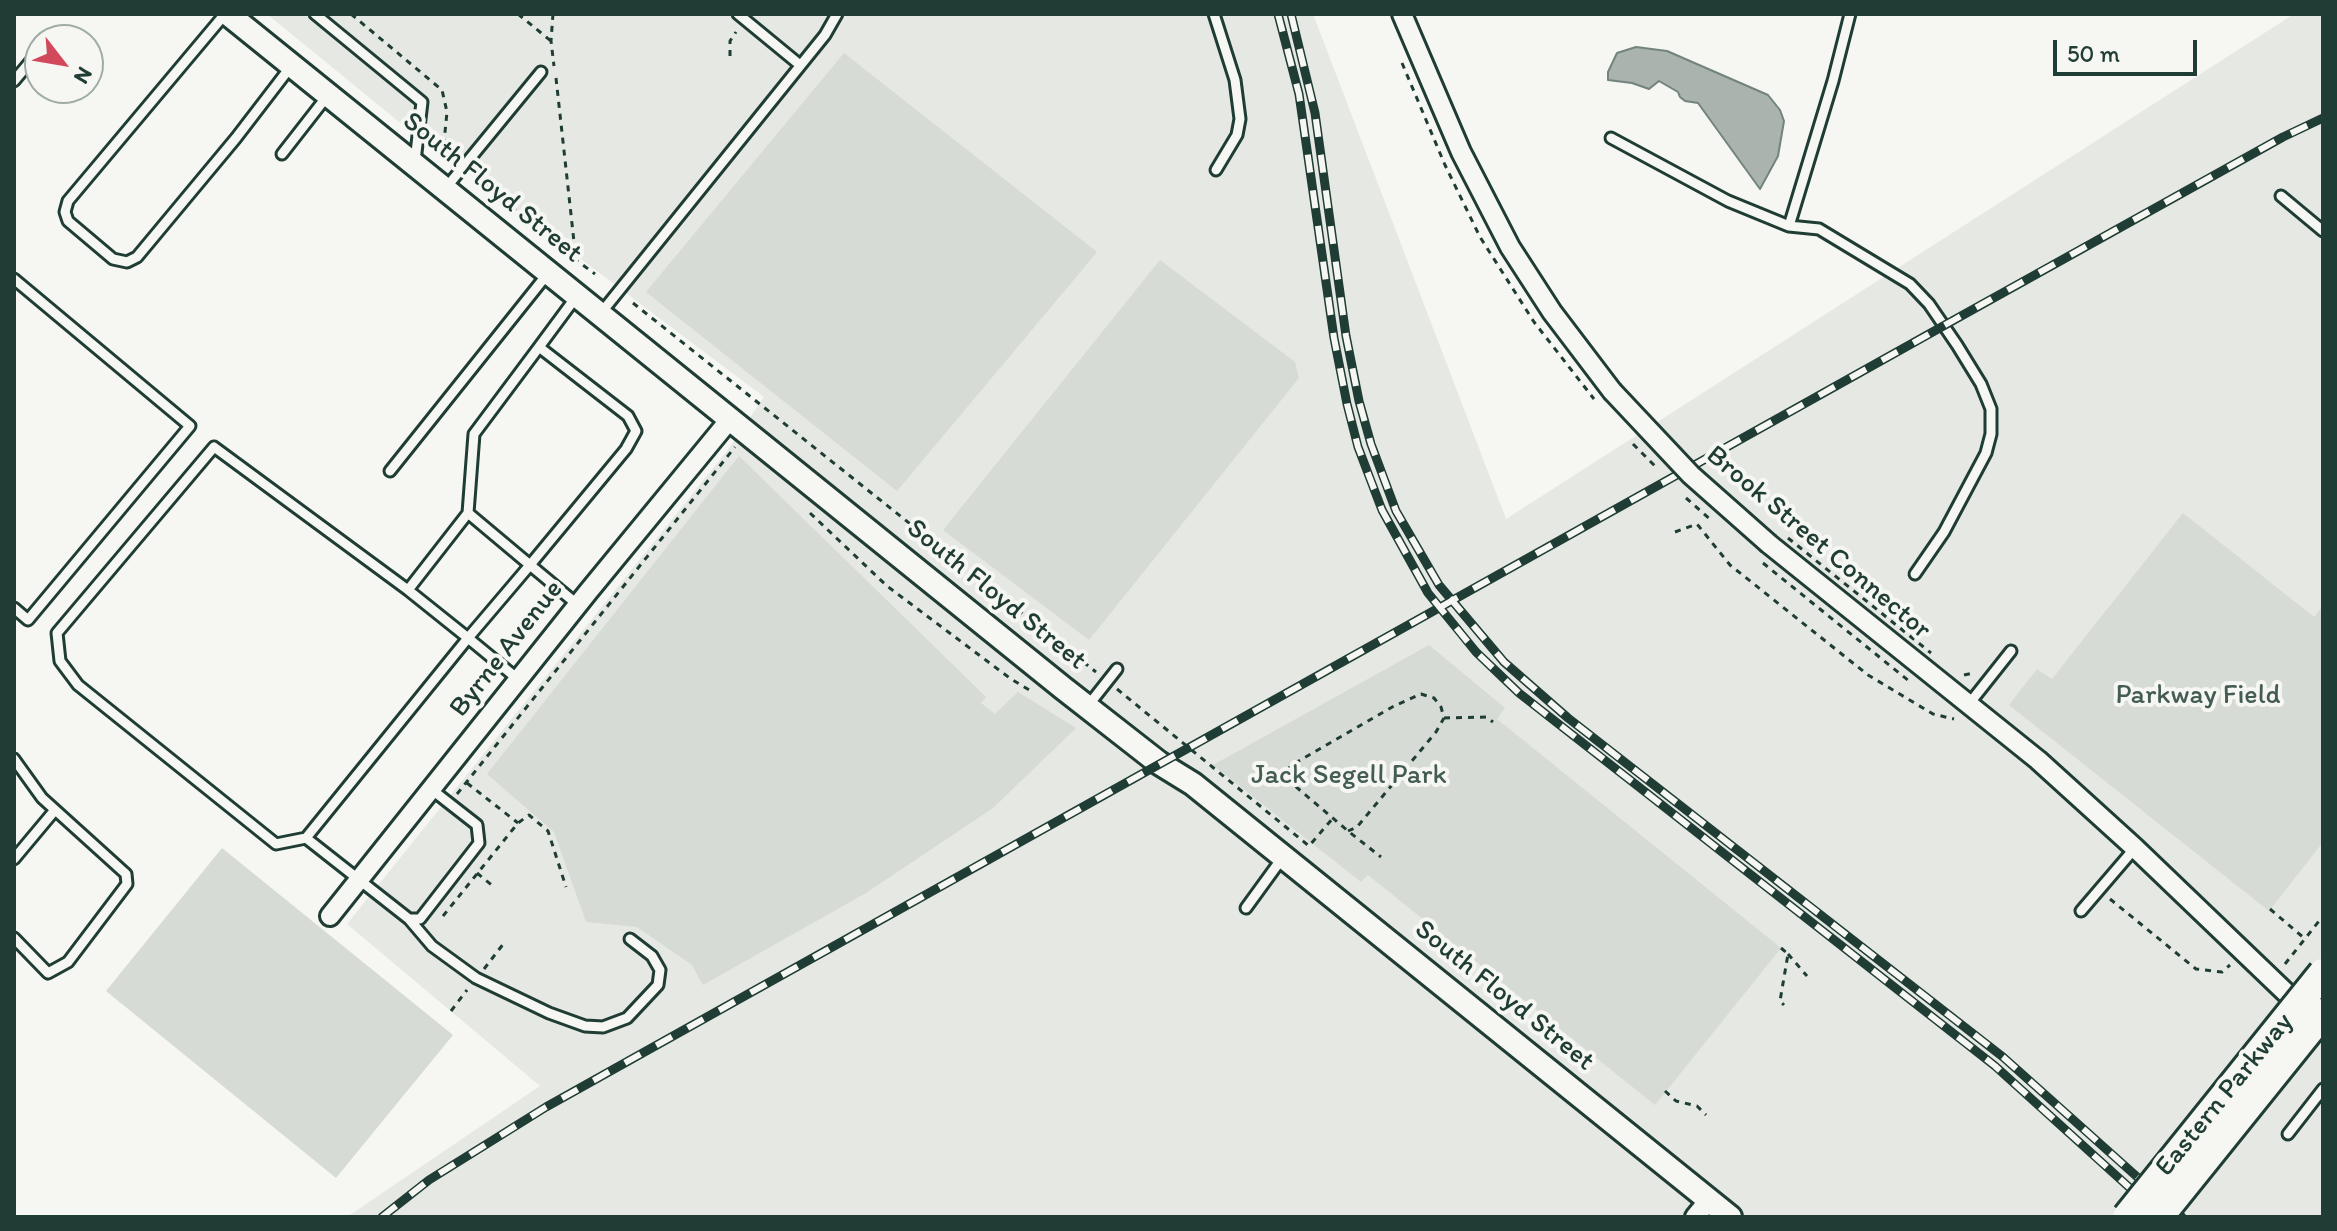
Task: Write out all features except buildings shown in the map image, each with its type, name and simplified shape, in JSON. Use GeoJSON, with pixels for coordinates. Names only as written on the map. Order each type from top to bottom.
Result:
{"type":"FeatureCollection","features":[{"type":"Feature","properties":{"kind":"main road","name":"Eastern Parkway"},"geometry":{"type":"LineString","coordinates":[[2127,1217],[2323,973]]}},
{"type":"Feature","properties":{"kind":"main road","name":"Eastern Parkway"},"geometry":{"type":"LineString","coordinates":[[2159,1217],[2320,1021]]}},
{"type":"Feature","properties":{"kind":"street","name":"South Floyd Street"},"geometry":{"type":"LineString","coordinates":[[226,14],[1087,707],[1159,763],[1193,784],[1702,1208],[1730,1217]]}},
{"type":"Feature","properties":{"kind":"street","name":"Brook Street Connector"},"geometry":{"type":"LineString","coordinates":[[1402,14],[1461,152],[1510,247],[1552,312],[1612,391],[1651,435],[1729,511],[1930,662],[1969,704],[2038,760],[2320,1021]]}},
{"type":"Feature","properties":{"kind":"street","name":"Byrne Avenue"},"geometry":{"type":"LineString","coordinates":[[330,916],[731,418]]}},
{"type":"Feature","properties":{"kind":"lane"},"geometry":{"type":"LineString","coordinates":[[226,14],[68,201],[65,212],[68,221],[113,259],[127,262],[137,257],[292,65]]}},
{"type":"Feature","properties":{"kind":"lane"},"geometry":{"type":"LineString","coordinates":[[315,14],[422,102],[415,164]]}},
{"type":"Feature","properties":{"kind":"lane"},"geometry":{"type":"LineString","coordinates":[[738,14],[800,65]]}},
{"type":"Feature","properties":{"kind":"lane"},"geometry":{"type":"LineString","coordinates":[[601,314],[825,35],[837,14]]}},
{"type":"Feature","properties":{"kind":"lane"},"geometry":{"type":"LineString","coordinates":[[1214,14],[1235,80],[1240,119],[1237,135],[1216,170]]}},
{"type":"Feature","properties":{"kind":"lane"},"geometry":{"type":"LineString","coordinates":[[1789,226],[1850,14]]}},
{"type":"Feature","properties":{"kind":"lane"},"geometry":{"type":"LineString","coordinates":[[445,189],[541,72]]}},
{"type":"Feature","properties":{"kind":"lane"},"geometry":{"type":"LineString","coordinates":[[282,154],[328,95]]}},
{"type":"Feature","properties":{"kind":"lane"},"geometry":{"type":"LineString","coordinates":[[1611,138],[1728,201],[1789,226],[1819,229],[1910,284],[1929,304],[1981,384],[1991,409],[1991,434],[1986,453],[1944,532],[1915,574]]}},
{"type":"Feature","properties":{"kind":"lane"},"geometry":{"type":"LineString","coordinates":[[2281,196],[2323,231]]}},
{"type":"Feature","properties":{"kind":"lane"},"geometry":{"type":"LineString","coordinates":[[390,471],[549,272]]}},
{"type":"Feature","properties":{"kind":"lane"},"geometry":{"type":"LineString","coordinates":[[14,279],[190,426],[28,620],[14,608]]}},
{"type":"Feature","properties":{"kind":"lane"},"geometry":{"type":"LineString","coordinates":[[408,590],[468,513],[474,434],[577,295]]}},
{"type":"Feature","properties":{"kind":"lane"},"geometry":{"type":"LineString","coordinates":[[519,680],[468,638],[408,590],[214,447],[57,633],[60,661],[78,685],[276,844],[306,838],[468,638],[626,449],[636,431],[628,416],[539,347]]}},
{"type":"Feature","properties":{"kind":"lane"},"geometry":{"type":"LineString","coordinates":[[468,513],[578,605]]}},
{"type":"Feature","properties":{"kind":"lane"},"geometry":{"type":"LineString","coordinates":[[1969,704],[2011,651]]}},
{"type":"Feature","properties":{"kind":"lane"},"geometry":{"type":"LineString","coordinates":[[1087,707],[1117,669]]}},
{"type":"Feature","properties":{"kind":"lane"},"geometry":{"type":"LineString","coordinates":[[14,759],[42,798],[126,874],[127,884],[68,962],[48,973],[14,938]]}},
{"type":"Feature","properties":{"kind":"lane"},"geometry":{"type":"LineString","coordinates":[[409,919],[415,921],[426,914],[479,843],[477,825],[431,789]]}},
{"type":"Feature","properties":{"kind":"lane"},"geometry":{"type":"LineString","coordinates":[[14,859],[55,810]]}},
{"type":"Feature","properties":{"kind":"lane"},"geometry":{"type":"LineString","coordinates":[[306,838],[409,919],[432,946],[476,978],[549,1013],[585,1026],[603,1027],[627,1018],[658,985],[660,970],[652,956],[630,939]]}},
{"type":"Feature","properties":{"kind":"lane"},"geometry":{"type":"LineString","coordinates":[[2081,911],[2135,848]]}},
{"type":"Feature","properties":{"kind":"lane"},"geometry":{"type":"LineString","coordinates":[[1246,908],[1283,857]]}},
{"type":"Feature","properties":{"kind":"lane"},"geometry":{"type":"LineString","coordinates":[[2288,1134],[2323,1089]]}},
{"type":"Feature","properties":{"kind":"path"},"geometry":{"type":"LineString","coordinates":[[518,14],[551,41]]}},
{"type":"Feature","properties":{"kind":"path"},"geometry":{"type":"LineString","coordinates":[[553,14],[551,41],[576,260]]}},
{"type":"Feature","properties":{"kind":"path"},"geometry":{"type":"LineString","coordinates":[[730,56],[730,41],[738,29]]}},
{"type":"Feature","properties":{"kind":"path"},"geometry":{"type":"LineString","coordinates":[[474,176],[595,274]]}},
{"type":"Feature","properties":{"kind":"path"},"geometry":{"type":"LineString","coordinates":[[633,303],[1309,846],[1333,818]]}},
{"type":"Feature","properties":{"kind":"path"},"geometry":{"type":"LineString","coordinates":[[457,794],[736,444],[745,454]]}},
{"type":"Feature","properties":{"kind":"path"},"geometry":{"type":"LineString","coordinates":[[807,510],[887,586],[1011,679],[1038,695]]}},
{"type":"Feature","properties":{"kind":"path"},"geometry":{"type":"LineString","coordinates":[[1675,532],[1697,524],[1730,565],[1868,675],[1933,714],[1958,719]]}},
{"type":"Feature","properties":{"kind":"path"},"geometry":{"type":"LineString","coordinates":[[1778,530],[1930,662]]}},
{"type":"Feature","properties":{"kind":"path"},"geometry":{"type":"LineString","coordinates":[[1829,654],[1834,647]]}},
{"type":"Feature","properties":{"kind":"path"},"geometry":{"type":"LineString","coordinates":[[1348,831],[1357,827],[1436,732],[1444,718],[1434,698],[1421,694],[1394,706],[1290,766],[1288,780],[1348,831],[1381,857]]}},
{"type":"Feature","properties":{"kind":"path"},"geometry":{"type":"LineString","coordinates":[[1444,718],[1486,717],[1493,722]]}},
{"type":"Feature","properties":{"kind":"path"},"geometry":{"type":"LineString","coordinates":[[466,782],[518,823]]}},
{"type":"Feature","properties":{"kind":"path"},"geometry":{"type":"LineString","coordinates":[[438,922],[518,823],[529,815],[548,831],[566,887]]}},
{"type":"Feature","properties":{"kind":"path"},"geometry":{"type":"LineString","coordinates":[[477,873],[494,887]]}},
{"type":"Feature","properties":{"kind":"path"},"geometry":{"type":"LineString","coordinates":[[2110,899],[2196,969],[2222,972],[2230,965]]}},
{"type":"Feature","properties":{"kind":"path"},"geometry":{"type":"LineString","coordinates":[[2270,909],[2305,939]]}},
{"type":"Feature","properties":{"kind":"path"},"geometry":{"type":"LineString","coordinates":[[2284,965],[2323,916]]}},
{"type":"Feature","properties":{"kind":"path"},"geometry":{"type":"LineString","coordinates":[[1781,948],[1807,976]]}},
{"type":"Feature","properties":{"kind":"path"},"geometry":{"type":"LineString","coordinates":[[1784,1005],[1780,1001],[1788,954]]}},
{"type":"Feature","properties":{"kind":"path"},"geometry":{"type":"LineString","coordinates":[[1665,1091],[1676,1101],[1697,1106],[1706,1115]]}},
{"type":"Feature","properties":{"kind":"shaded area"},"geometry":{"type":"Polygon","coordinates":[[[267,14],[1313,14],[1506,519],[2294,14],[2323,14],[2323,1217],[347,1217],[540,1086],[347,924],[727,451],[764,397],[398,121],[267,14]]]}},
{"type":"Feature","properties":{"kind":"shaded area"},"geometry":{"type":"Polygon","coordinates":[[[1636,47],[1667,51],[1768,95],[1784,121],[1778,156],[1760,189],[1698,103],[1685,101],[1678,92],[1659,81],[1649,89],[1608,80],[1608,72],[1617,53],[1636,47]]]}},
{"type":"Feature","properties":{"kind":"green space"},"geometry":{"type":"Polygon","coordinates":[[[844,53],[1097,252],[897,491],[646,292],[844,53]]]}},
{"type":"Feature","properties":{"kind":"green space"},"geometry":{"type":"Polygon","coordinates":[[[1160,260],[1295,362],[1299,378],[1089,640],[943,530],[1160,260]]]}},
{"type":"Feature","properties":{"kind":"green space"},"geometry":{"type":"Polygon","coordinates":[[[739,456],[986,697],[981,703],[995,714],[1018,692],[1076,728],[993,808],[866,893],[703,985],[692,965],[637,927],[586,922],[554,832],[487,774],[739,456]]]}},
{"type":"Feature","properties":{"kind":"green space","name":"Parkway Field"},"geometry":{"type":"Polygon","coordinates":[[[2183,513],[2314,617],[2323,606],[2323,842],[2269,911],[2009,705],[2037,669],[2052,679],[2183,513]]]}},
{"type":"Feature","properties":{"kind":"green space","name":"Jack Segell Park"},"geometry":{"type":"Polygon","coordinates":[[[1429,645],[1505,708],[1497,719],[1781,948],[1655,1105],[1368,875],[1361,882],[1213,765],[1429,645]]]}},
{"type":"Feature","properties":{"kind":"green space"},"geometry":{"type":"Polygon","coordinates":[[[222,848],[453,1035],[336,1178],[106,991],[222,848]]]}},
{"type":"Feature","properties":{"kind":"railway"},"geometry":{"type":"LineString","coordinates":[[1278,14],[1299,94],[1334,338],[1358,447],[1382,510],[1428,593],[1476,652],[1519,693],[1995,1066],[2162,1217]]}},
{"type":"Feature","properties":{"kind":"railway"},"geometry":{"type":"LineString","coordinates":[[1291,14],[1315,113],[1346,336],[1359,401],[1396,511],[1439,585],[1504,662],[1568,718],[2003,1057],[2182,1217]]}},
{"type":"Feature","properties":{"kind":"railway"},"geometry":{"type":"LineString","coordinates":[[382,1217],[429,1180],[546,1107],[1954,320],[2283,137],[2323,118]]}}]}
